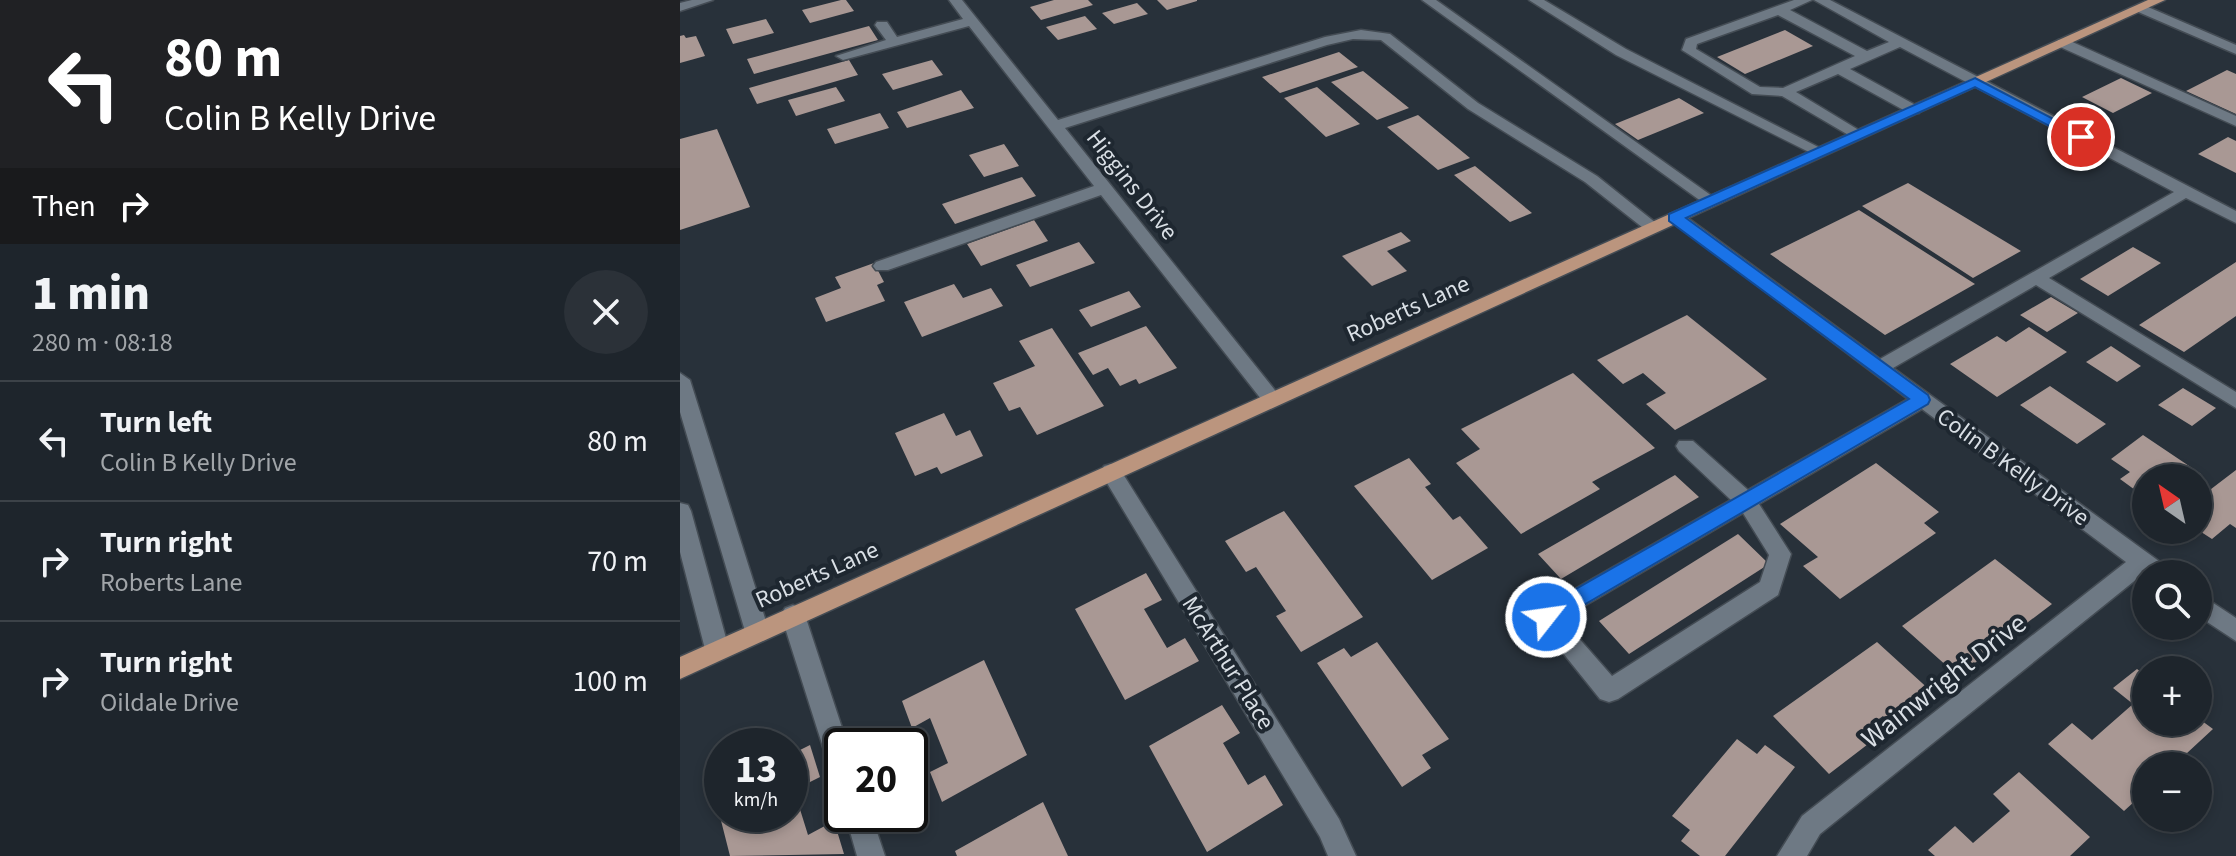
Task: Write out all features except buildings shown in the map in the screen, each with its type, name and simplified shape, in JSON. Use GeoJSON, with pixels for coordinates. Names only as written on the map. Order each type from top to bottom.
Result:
{"type":"FeatureCollection","features":[{"type":"Feature","properties":{"kind":"main road","name":"Roberts Lane"},"geometry":{"type":"LineString","coordinates":[[680,668],[2159,0]]}},
{"type":"Feature","properties":{"kind":"street"},"geometry":{"type":"LineString","coordinates":[[680,7],[707,0]]}},
{"type":"Feature","properties":{"kind":"street","name":"Higgins Drive"},"geometry":{"type":"LineString","coordinates":[[955,0],[1272,399]]}},
{"type":"Feature","properties":{"kind":"street"},"geometry":{"type":"LineString","coordinates":[[1428,0],[1711,201]]}},
{"type":"Feature","properties":{"kind":"street"},"geometry":{"type":"LineString","coordinates":[[1535,0],[1621,52],[1820,152]]}},
{"type":"Feature","properties":{"kind":"street"},"geometry":{"type":"LineString","coordinates":[[1806,0],[1687,46],[1757,91],[1785,92],[1900,42]]}},
{"type":"Feature","properties":{"kind":"street"},"geometry":{"type":"LineString","coordinates":[[1820,0],[2236,218]]}},
{"type":"Feature","properties":{"kind":"street"},"geometry":{"type":"LineString","coordinates":[[2141,8],[2236,50]]}},
{"type":"Feature","properties":{"kind":"street"},"geometry":{"type":"LineString","coordinates":[[1779,10],[1867,57]]}},
{"type":"Feature","properties":{"kind":"street"},"geometry":{"type":"LineString","coordinates":[[843,56],[971,21]]}},
{"type":"Feature","properties":{"kind":"street"},"geometry":{"type":"LineString","coordinates":[[882,25],[894,42]]}},
{"type":"Feature","properties":{"kind":"street"},"geometry":{"type":"LineString","coordinates":[[1055,126],[1322,42],[1350,35],[1373,34],[1385,37],[1473,106],[1591,179],[1653,227]]}},
{"type":"Feature","properties":{"kind":"street"},"geometry":{"type":"LineString","coordinates":[[2063,43],[2236,122]]}},
{"type":"Feature","properties":{"kind":"street"},"geometry":{"type":"LineString","coordinates":[[1839,69],[1914,110]]}},
{"type":"Feature","properties":{"kind":"street"},"geometry":{"type":"LineString","coordinates":[[1785,92],[1857,135]]}},
{"type":"Feature","properties":{"kind":"street"},"geometry":{"type":"LineString","coordinates":[[882,266],[1104,188]]}},
{"type":"Feature","properties":{"kind":"street"},"geometry":{"type":"LineString","coordinates":[[1879,368],[2186,192]]}},
{"type":"Feature","properties":{"kind":"street","name":"Colin B Kelly Drive"},"geometry":{"type":"LineString","coordinates":[[1675,217],[2139,560]]}},
{"type":"Feature","properties":{"kind":"street"},"geometry":{"type":"LineString","coordinates":[[2037,278],[2236,401]]}},
{"type":"Feature","properties":{"kind":"street"},"geometry":{"type":"LineString","coordinates":[[680,380],[757,631]]}},
{"type":"Feature","properties":{"kind":"street"},"geometry":{"type":"LineString","coordinates":[[1686,446],[1746,501],[1780,554],[1770,588],[1609,691],[1546,617],[1746,501],[1922,400]]}},
{"type":"Feature","properties":{"kind":"street","name":"McArthur Place"},"geometry":{"type":"LineString","coordinates":[[1111,472],[1330,828],[1342,856]]}},
{"type":"Feature","properties":{"kind":"street"},"geometry":{"type":"LineString","coordinates":[[680,511],[717,649]]}},
{"type":"Feature","properties":{"kind":"street","name":"Wainwright Drive"},"geometry":{"type":"LineString","coordinates":[[1791,856],[1811,825],[2132,582]]}},
{"type":"Feature","properties":{"kind":"street"},"geometry":{"type":"LineString","coordinates":[[2212,613],[2236,631]]}},
{"type":"Feature","properties":{"kind":"street"},"geometry":{"type":"LineString","coordinates":[[793,615],[830,728]]}},
{"type":"Feature","properties":{"kind":"street"},"geometry":{"type":"LineString","coordinates":[[864,832],[871,856]]}},
{"type":"Feature","properties":{"kind":"route"},"geometry":{"type":"LineString","coordinates":[[1546,617],[1922,400],[1675,217],[1975,82],[2081,137]]}}]}
